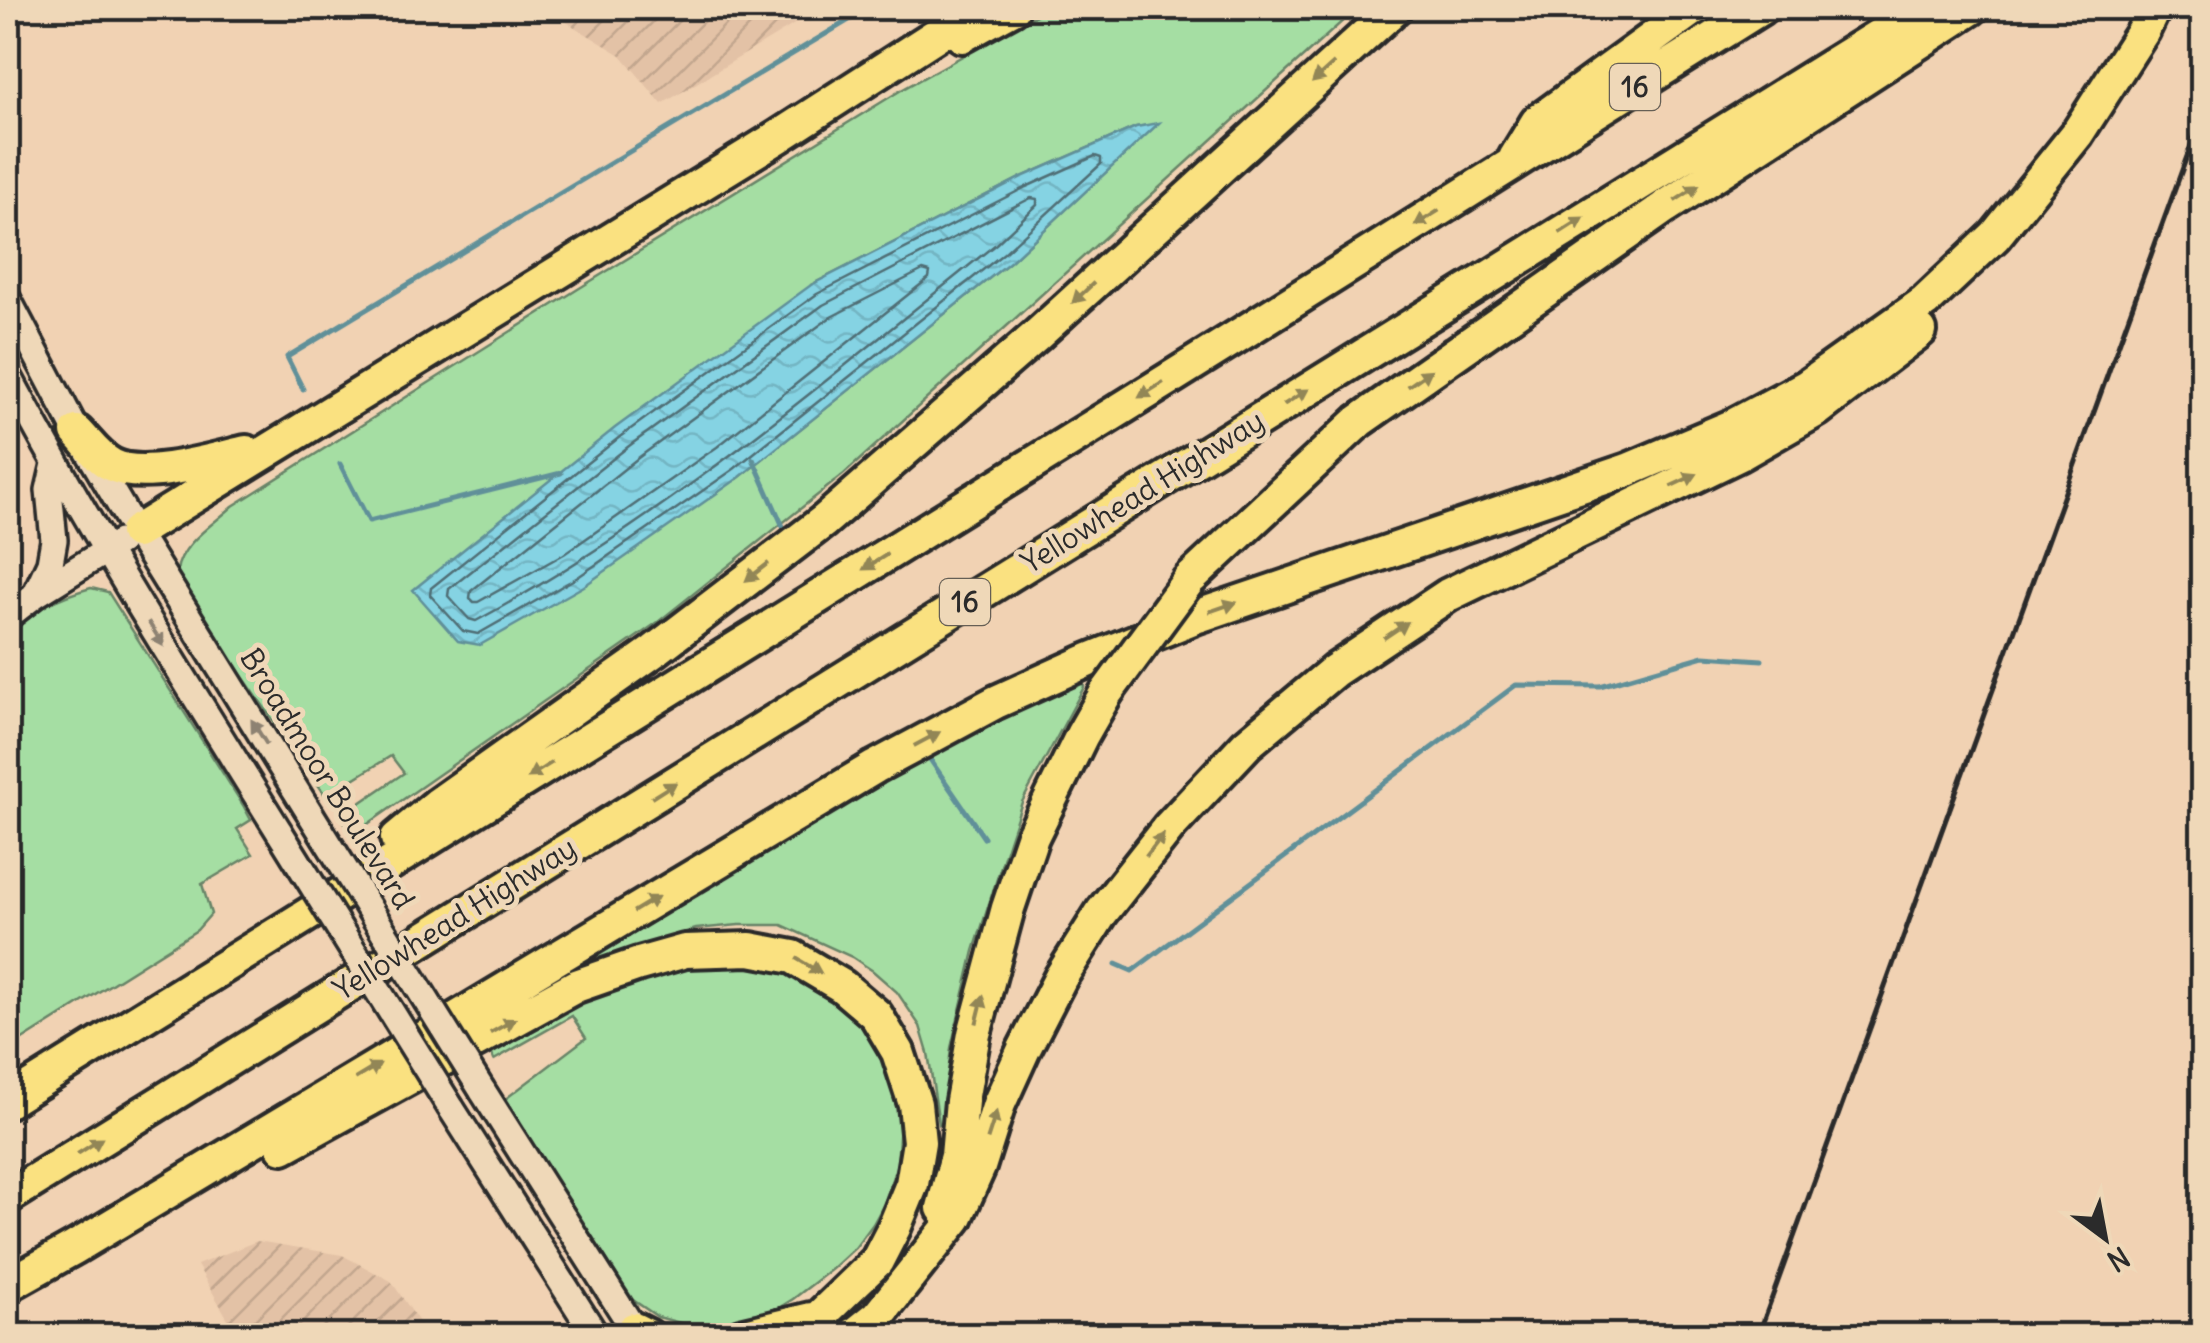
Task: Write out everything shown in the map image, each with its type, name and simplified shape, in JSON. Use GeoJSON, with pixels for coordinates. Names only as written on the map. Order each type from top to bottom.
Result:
{"type":"FeatureCollection","features":[{"type":"Feature","properties":{"kind":"highway"},"geometry":{"type":"LineString","coordinates":[[136,532],[778,137],[978,8]]}},
{"type":"Feature","properties":{"kind":"highway"},"geometry":{"type":"LineString","coordinates":[[778,137],[1014,8]]}},
{"type":"Feature","properties":{"kind":"highway"},"geometry":{"type":"LineString","coordinates":[[299,919],[438,804],[654,652],[824,521],[1050,324],[1395,8]]}},
{"type":"Feature","properties":{"kind":"highway"},"geometry":{"type":"LineString","coordinates":[[1510,166],[1537,122],[1694,8]]}},
{"type":"Feature","properties":{"kind":"highway","name":"16"},"geometry":{"type":"LineString","coordinates":[[8,1101],[1761,8]]}},
{"type":"Feature","properties":{"kind":"highway","name":"Yellowhead Highway"},"geometry":{"type":"LineString","coordinates":[[8,1198],[1922,8]]}},
{"type":"Feature","properties":{"kind":"highway"},"geometry":{"type":"LineString","coordinates":[[916,1272],[942,1213],[957,1156],[974,1034],[1032,837],[1106,693],[1189,580],[1359,421],[1665,208],[1972,8]]}},
{"type":"Feature","properties":{"kind":"highway"},"geometry":{"type":"LineString","coordinates":[[853,1336],[878,1316],[956,1218],[979,1166],[999,1104],[1061,977],[1102,912],[1158,841],[1247,744],[1334,671],[1448,595],[1740,454],[1817,410],[1940,315],[2008,248],[2154,8]]}},
{"type":"Feature","properties":{"kind":"highway"},"geometry":{"type":"LineString","coordinates":[[8,1286],[875,767],[996,702],[1198,616],[1628,470],[1730,427],[1806,386],[1925,302],[1995,236],[2078,134]]}},
{"type":"Feature","properties":{"kind":"highway"},"geometry":{"type":"LineString","coordinates":[[77,432],[103,459],[126,470],[194,464],[274,446]]}},
{"type":"Feature","properties":{"kind":"highway"},"geometry":{"type":"LineString","coordinates":[[74,1248],[275,1151],[576,986],[685,951],[750,949],[793,956],[842,986],[876,1015],[898,1052],[915,1104],[919,1142],[912,1184],[877,1261],[820,1316],[793,1336]]}},
{"type":"Feature","properties":{"kind":"highway"},"geometry":{"type":"LineString","coordinates":[[741,1336],[820,1316]]}},
{"type":"Feature","properties":{"kind":"main road","name":"Broadmoor Boulevard"},"geometry":{"type":"LineString","coordinates":[[8,300],[77,432],[136,532],[482,1090],[640,1333]]}},
{"type":"Feature","properties":{"kind":"main road"},"geometry":{"type":"LineString","coordinates":[[8,375],[105,551],[596,1336]]}},
{"type":"Feature","properties":{"kind":"main road"},"geometry":{"type":"LineString","coordinates":[[35,595],[50,564],[54,540],[48,490],[55,464]]}},
{"type":"Feature","properties":{"kind":"main road"},"geometry":{"type":"LineString","coordinates":[[8,616],[136,532]]}},
{"type":"Feature","properties":{"kind":"shaded area"},"geometry":{"type":"Polygon","coordinates":[[[543,8],[821,8],[662,104],[621,55],[543,8]]]}},
{"type":"Feature","properties":{"kind":"shaded area"},"geometry":{"type":"Polygon","coordinates":[[[257,1241],[342,1255],[391,1281],[428,1335],[237,1335],[197,1265],[257,1241]]]}},
{"type":"Feature","properties":{"kind":"green space"},"geometry":{"type":"Polygon","coordinates":[[[1049,8],[1357,8],[844,474],[658,622],[352,835],[341,816],[404,773],[391,756],[326,796],[181,588],[177,571],[184,552],[233,506],[903,89],[1049,8]],[[1157,124],[1136,127],[1022,177],[811,285],[740,477],[1011,261],[1157,124]]]}},
{"type":"Feature","properties":{"kind":"green space"},"geometry":{"type":"Polygon","coordinates":[[[91,588],[108,592],[243,805],[251,820],[237,829],[253,854],[202,884],[211,914],[197,930],[8,1049],[8,631],[47,605],[91,588]]]}},
{"type":"Feature","properties":{"kind":"green space"},"geometry":{"type":"Polygon","coordinates":[[[1082,678],[1084,687],[1022,802],[1009,841],[974,951],[951,1048],[943,1121],[939,1124],[920,1026],[897,992],[852,957],[782,925],[696,929],[617,953],[557,988],[552,984],[813,823],[979,729],[1082,678]]]}},
{"type":"Feature","properties":{"kind":"green space"},"geometry":{"type":"Polygon","coordinates":[[[692,962],[784,965],[866,1018],[902,1099],[897,1164],[884,1204],[855,1248],[769,1314],[709,1331],[658,1317],[633,1300],[504,1100],[586,1038],[572,1016],[494,1060],[490,1049],[631,980],[692,962]]]}},
{"type":"Feature","properties":{"kind":"water"},"geometry":{"type":"Polygon","coordinates":[[[1159,123],[1011,261],[740,477],[584,586],[480,645],[458,641],[413,590],[615,428],[811,285],[1022,177],[1136,127],[1159,123]]]}},
{"type":"Feature","properties":{"kind":"waterway"},"geometry":{"type":"LineString","coordinates":[[303,389],[287,357],[869,8]]}},
{"type":"Feature","properties":{"kind":"waterway"},"geometry":{"type":"LineString","coordinates":[[753,459],[785,531]]}},
{"type":"Feature","properties":{"kind":"waterway"},"geometry":{"type":"LineString","coordinates":[[340,464],[369,521],[561,473]]}},
{"type":"Feature","properties":{"kind":"waterway"},"geometry":{"type":"LineString","coordinates":[[1116,964],[1132,971],[1516,685],[1600,686],[1704,656],[1762,660]]}},
{"type":"Feature","properties":{"kind":"waterway"},"geometry":{"type":"LineString","coordinates":[[925,752],[984,838]]}},
{"type":"Feature","properties":{"kind":"railway"},"geometry":{"type":"LineString","coordinates":[[1758,1336],[2202,115]]}}]}
